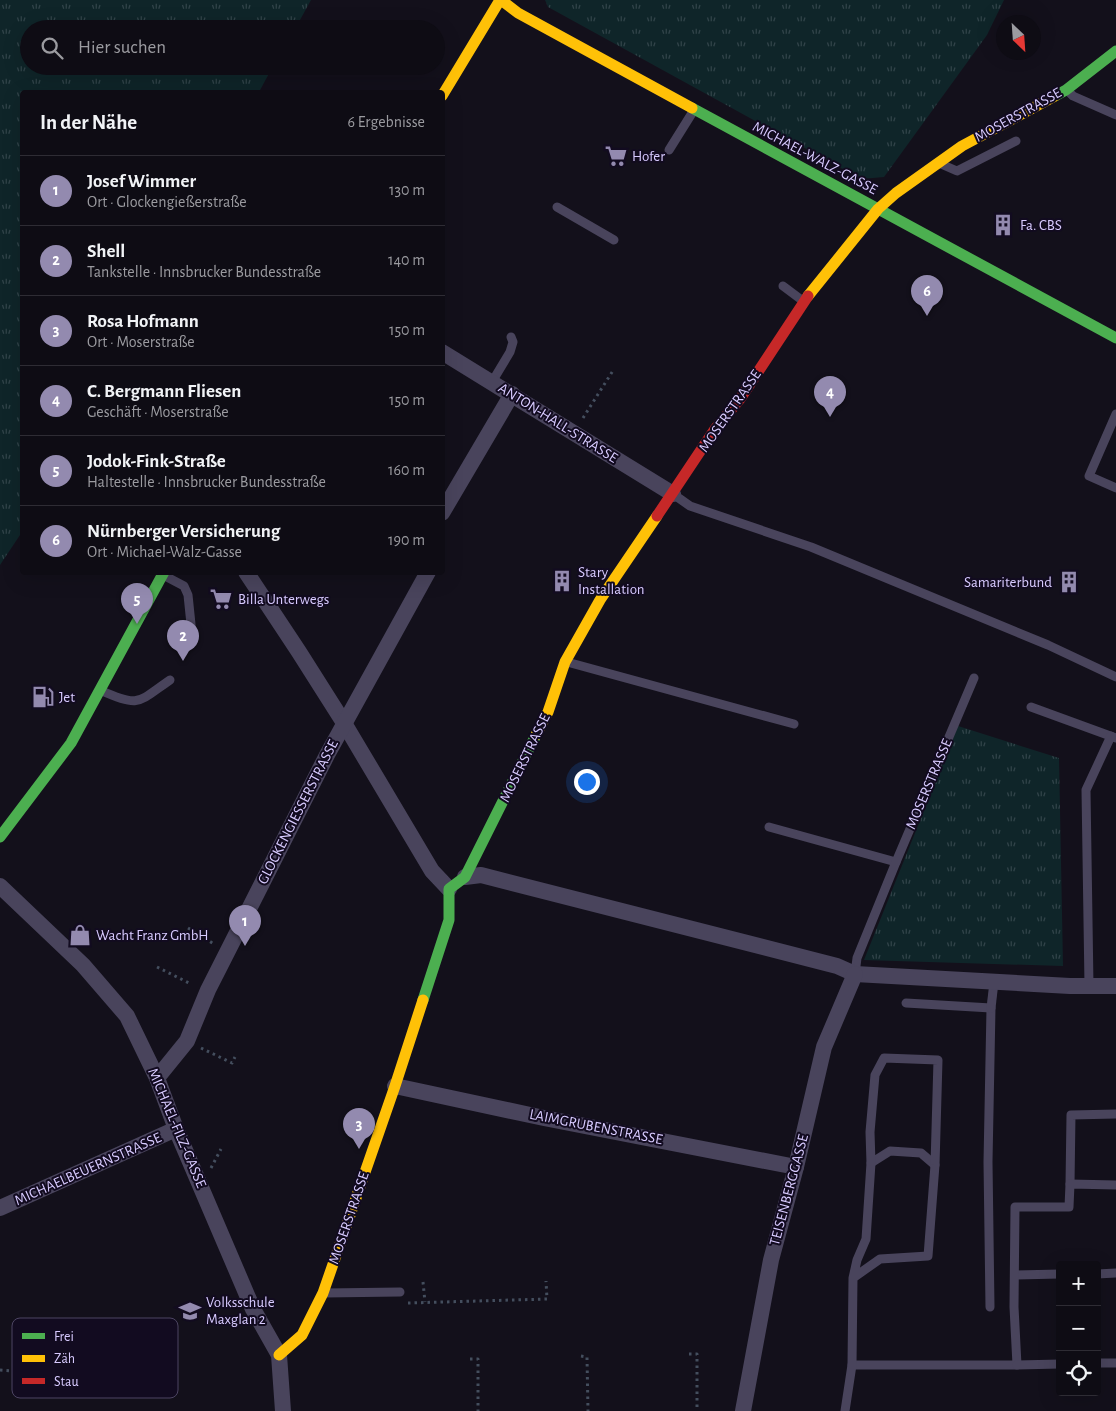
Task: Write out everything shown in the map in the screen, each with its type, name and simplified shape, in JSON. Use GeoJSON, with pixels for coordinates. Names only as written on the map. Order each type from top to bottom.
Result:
{"type":"FeatureCollection","features":[{"type":"Feature","properties":{"kind":"street"},"geometry":{"type":"LineString","coordinates":[[445,91],[501,0]]}},
{"type":"Feature","properties":{"kind":"street","name":"MICHAEL-WALZ-GASSE"},"geometry":{"type":"LineString","coordinates":[[501,0],[518,13],[694,110],[905,222],[1116,338]]}},
{"type":"Feature","properties":{"kind":"street","name":"MOSERSTRASSE"},"geometry":{"type":"LineString","coordinates":[[279,1355],[302,1334],[323,1293],[395,1086],[449,920],[449,889],[465,877],[548,712],[565,662],[600,600],[716,429],[740,399],[804,301],[878,209],[896,192],[962,146],[1066,90],[1116,51]]}},
{"type":"Feature","properties":{"kind":"street","name":"ANTON-HALL-STRASSE"},"geometry":{"type":"LineString","coordinates":[[445,354],[673,494]]}},
{"type":"Feature","properties":{"kind":"street"},"geometry":{"type":"LineString","coordinates":[[445,508],[512,394]]}},
{"type":"Feature","properties":{"kind":"street"},"geometry":{"type":"LineString","coordinates":[[0,837],[71,743],[163,575]]}},
{"type":"Feature","properties":{"kind":"street"},"geometry":{"type":"LineString","coordinates":[[248,575],[344,723],[432,871],[449,889]]}},
{"type":"Feature","properties":{"kind":"street","name":"GLOCKENGIESSERSTRASSE"},"geometry":{"type":"LineString","coordinates":[[157,1078],[187,1041],[208,991],[344,723],[426,575]]}},
{"type":"Feature","properties":{"kind":"street"},"geometry":{"type":"LineString","coordinates":[[465,877],[481,875],[575,898],[837,966],[855,974],[994,982],[1116,986]]}},
{"type":"Feature","properties":{"kind":"street","name":"MICHAEL-FILZ-GASSE"},"geometry":{"type":"LineString","coordinates":[[0,886],[83,964],[127,1016],[157,1078],[176,1129],[253,1309],[279,1355],[282,1411]]}},
{"type":"Feature","properties":{"kind":"street","name":"TEISENBERGGASSE"},"geometry":{"type":"LineString","coordinates":[[742,1411],[771,1260],[796,1167],[824,1047],[855,974]]}},
{"type":"Feature","properties":{"kind":"street","name":"LAIMGRUBENSTRASSE"},"geometry":{"type":"LineString","coordinates":[[395,1086],[544,1118],[796,1167]]}},
{"type":"Feature","properties":{"kind":"street","name":"MICHAELBEUERNSTRASSE"},"geometry":{"type":"LineString","coordinates":[[0,1208],[176,1129]]}},
{"type":"Feature","properties":{"kind":"lane"},"geometry":{"type":"LineString","coordinates":[[1066,90],[1073,96],[1116,115]]}},
{"type":"Feature","properties":{"kind":"lane"},"geometry":{"type":"LineString","coordinates":[[669,150],[694,110]]}},
{"type":"Feature","properties":{"kind":"lane"},"geometry":{"type":"LineString","coordinates":[[938,162],[957,171],[1016,141]]}},
{"type":"Feature","properties":{"kind":"lane"},"geometry":{"type":"LineString","coordinates":[[557,207],[614,240]]}},
{"type":"Feature","properties":{"kind":"lane"},"geometry":{"type":"LineString","coordinates":[[783,286],[804,301]]}},
{"type":"Feature","properties":{"kind":"lane"},"geometry":{"type":"LineString","coordinates":[[492,382],[510,352],[513,342],[511,337]]}},
{"type":"Feature","properties":{"kind":"lane"},"geometry":{"type":"LineString","coordinates":[[1116,414],[1089,476],[1116,488]]}},
{"type":"Feature","properties":{"kind":"lane"},"geometry":{"type":"LineString","coordinates":[[673,494],[690,506],[811,547],[1039,641],[1116,677]]}},
{"type":"Feature","properties":{"kind":"lane"},"geometry":{"type":"LineString","coordinates":[[166,575],[184,586],[188,595],[192,634]]}},
{"type":"Feature","properties":{"kind":"lane"},"geometry":{"type":"LineString","coordinates":[[565,662],[794,724]]}},
{"type":"Feature","properties":{"kind":"lane","name":"MOSERSTRASSE"},"geometry":{"type":"LineString","coordinates":[[855,974],[857,958],[974,678]]}},
{"type":"Feature","properties":{"kind":"lane"},"geometry":{"type":"LineString","coordinates":[[101,690],[124,700],[139,702],[170,680]]}},
{"type":"Feature","properties":{"kind":"lane"},"geometry":{"type":"LineString","coordinates":[[1031,707],[1113,737],[1086,790],[1089,986]]}},
{"type":"Feature","properties":{"kind":"lane"},"geometry":{"type":"LineString","coordinates":[[769,827],[896,862]]}},
{"type":"Feature","properties":{"kind":"lane"},"geometry":{"type":"LineString","coordinates":[[990,1307],[988,1162],[991,1008],[994,982]]}},
{"type":"Feature","properties":{"kind":"lane"},"geometry":{"type":"LineString","coordinates":[[906,1003],[991,1008]]}},
{"type":"Feature","properties":{"kind":"lane"},"geometry":{"type":"LineString","coordinates":[[845,1411],[852,1365],[853,1278],[856,1260],[866,1239],[871,1163],[870,1132],[876,1075],[884,1058],[938,1060],[928,1256],[880,1259],[853,1278]]}},
{"type":"Feature","properties":{"kind":"lane"},"geometry":{"type":"LineString","coordinates":[[1017,1365],[1014,1307],[1016,1275],[1015,1207],[1069,1207],[1071,1115],[1116,1114]]}},
{"type":"Feature","properties":{"kind":"lane"},"geometry":{"type":"LineString","coordinates":[[871,1163],[890,1151],[921,1153],[934,1165]]}},
{"type":"Feature","properties":{"kind":"lane"},"geometry":{"type":"LineString","coordinates":[[1070,1184],[1116,1186]]}},
{"type":"Feature","properties":{"kind":"lane"},"geometry":{"type":"LineString","coordinates":[[1101,1274],[1116,1273]]}},
{"type":"Feature","properties":{"kind":"lane"},"geometry":{"type":"LineString","coordinates":[[1016,1275],[1056,1274]]}},
{"type":"Feature","properties":{"kind":"lane"},"geometry":{"type":"LineString","coordinates":[[323,1293],[400,1292]]}},
{"type":"Feature","properties":{"kind":"lane"},"geometry":{"type":"LineString","coordinates":[[1101,1363],[1116,1363]]}},
{"type":"Feature","properties":{"kind":"lane"},"geometry":{"type":"LineString","coordinates":[[852,1365],[1056,1364]]}},
{"type":"Feature","properties":{"kind":"path"},"geometry":{"type":"LineString","coordinates":[[580,423],[614,369]]}},
{"type":"Feature","properties":{"kind":"path"},"geometry":{"type":"LineString","coordinates":[[188,928],[227,953]]}},
{"type":"Feature","properties":{"kind":"path"},"geometry":{"type":"LineString","coordinates":[[157,968],[208,991]]}},
{"type":"Feature","properties":{"kind":"path"},"geometry":{"type":"LineString","coordinates":[[187,1041],[232,1063],[235,1056]]}},
{"type":"Feature","properties":{"kind":"path"},"geometry":{"type":"LineString","coordinates":[[210,1170],[221,1149]]}},
{"type":"Feature","properties":{"kind":"path"},"geometry":{"type":"LineString","coordinates":[[406,1303],[547,1300],[546,1281]]}},
{"type":"Feature","properties":{"kind":"path"},"geometry":{"type":"LineString","coordinates":[[423,1282],[424,1302]]}},
{"type":"Feature","properties":{"kind":"path"},"geometry":{"type":"LineString","coordinates":[[689,1354],[697,1354],[697,1411]]}},
{"type":"Feature","properties":{"kind":"path"},"geometry":{"type":"LineString","coordinates":[[581,1356],[587,1357],[588,1411]]}},
{"type":"Feature","properties":{"kind":"path"},"geometry":{"type":"LineString","coordinates":[[470,1359],[478,1359],[478,1411]]}},
{"type":"Feature","properties":{"kind":"green space"},"geometry":{"type":"Polygon","coordinates":[[[0,0],[311,0],[300,20],[20,20],[20,75],[268,75],[260,90],[20,90],[20,535],[0,565],[0,0]]]}},
{"type":"Feature","properties":{"kind":"green space"},"geometry":{"type":"Polygon","coordinates":[[[545,0],[1004,0],[987,35],[884,177],[861,179],[548,7],[545,0]]]}},
{"type":"Feature","properties":{"kind":"green space"},"geometry":{"type":"Polygon","coordinates":[[[958,726],[1059,758],[1063,966],[864,960],[958,726]]]}},
{"type":"Feature","properties":{"kind":"traffic: fast"},"geometry":{"type":"LineString","coordinates":[[1055,96],[1066,90],[1116,51]]}},
{"type":"Feature","properties":{"kind":"traffic: fast"},"geometry":{"type":"LineString","coordinates":[[692,108],[1116,338]]}},
{"type":"Feature","properties":{"kind":"traffic: fast"},"geometry":{"type":"LineString","coordinates":[[0,837],[71,743],[162,575]]}},
{"type":"Feature","properties":{"kind":"traffic: fast"},"geometry":{"type":"LineString","coordinates":[[423,1000],[449,920],[449,889],[465,877],[536,735]]}},
{"type":"Feature","properties":{"kind":"traffic: slow"},"geometry":{"type":"LineString","coordinates":[[445,91],[500,0]]}},
{"type":"Feature","properties":{"kind":"traffic: slow"},"geometry":{"type":"LineString","coordinates":[[501,0],[518,13],[692,108]]}},
{"type":"Feature","properties":{"kind":"traffic: slow"},"geometry":{"type":"LineString","coordinates":[[808,296],[878,209],[896,193],[962,146],[1055,96]]}},
{"type":"Feature","properties":{"kind":"traffic: slow"},"geometry":{"type":"LineString","coordinates":[[536,735],[548,712],[565,662],[600,600],[657,516]]}},
{"type":"Feature","properties":{"kind":"traffic: slow"},"geometry":{"type":"LineString","coordinates":[[279,1355],[302,1335],[323,1293],[423,1000]]}},
{"type":"Feature","properties":{"kind":"traffic: jam"},"geometry":{"type":"LineString","coordinates":[[657,516],[715,429],[740,399],[808,296]]}},
{"type":"Feature","properties":{"kind":"place","name":"Hofer"},"geometry":{"type":"Point","coordinates":[616,156]}},
{"type":"Feature","properties":{"kind":"place","name":"Fa. CBS"},"geometry":{"type":"Point","coordinates":[1003,225]}},
{"type":"Feature","properties":{"kind":"place","name":"Nürnberger Versicherung"},"geometry":{"type":"Point","coordinates":[927,316]}},
{"type":"Feature","properties":{"kind":"place","name":"C. Bergmann Fliesen"},"geometry":{"type":"Point","coordinates":[830,417]}},
{"type":"Feature","properties":{"kind":"place","name":"Stary Installation"},"geometry":{"type":"Point","coordinates":[562,581]}},
{"type":"Feature","properties":{"kind":"place","name":"Samariterbund"},"geometry":{"type":"Point","coordinates":[1069,582]}},
{"type":"Feature","properties":{"kind":"place","name":"Billa Unterwegs"},"geometry":{"type":"Point","coordinates":[221,599]}},
{"type":"Feature","properties":{"kind":"place","name":"Jodok-Fink-Straße"},"geometry":{"type":"Point","coordinates":[137,624]}},
{"type":"Feature","properties":{"kind":"place","name":"Shell"},"geometry":{"type":"Point","coordinates":[183,661]}},
{"type":"Feature","properties":{"kind":"place","name":"Jet"},"geometry":{"type":"Point","coordinates":[43,697]}},
{"type":"Feature","properties":{"kind":"place","name":"Wacht Franz GmbH"},"geometry":{"type":"Point","coordinates":[80,935]}},
{"type":"Feature","properties":{"kind":"place","name":"Josef Wimmer"},"geometry":{"type":"Point","coordinates":[245,946]}},
{"type":"Feature","properties":{"kind":"place","name":"Rosa Hofmann"},"geometry":{"type":"Point","coordinates":[359,1149]}},
{"type":"Feature","properties":{"kind":"place","name":"Volksschule Maxglan 2"},"geometry":{"type":"Point","coordinates":[190,1311]}}]}
